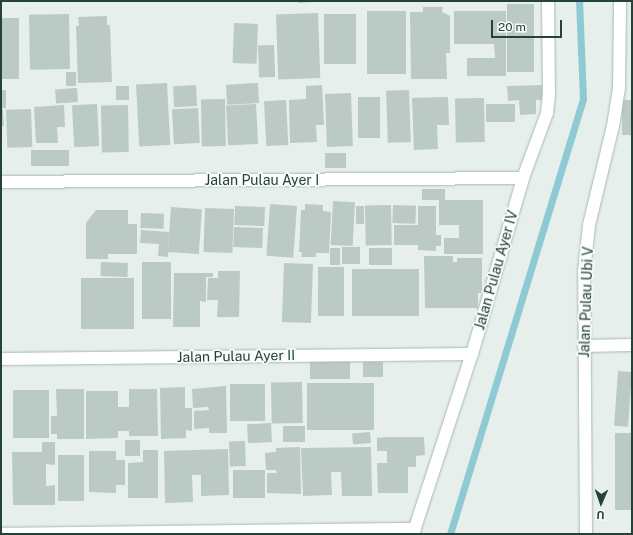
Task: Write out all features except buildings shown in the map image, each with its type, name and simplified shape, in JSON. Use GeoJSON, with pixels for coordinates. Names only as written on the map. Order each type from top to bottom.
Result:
{"type":"FeatureCollection","features":[{"type":"Feature","properties":{"kind":"street","name":"Jalan Pulau Ayer IV"},"geometry":{"type":"LineString","coordinates":[[414,531],[472,354],[523,178],[547,113],[549,94],[548,1]]}},
{"type":"Feature","properties":{"kind":"street","name":"Jalan Pulau Ubi V"},"geometry":{"type":"LineString","coordinates":[[586,534],[584,272],[589,225],[613,126],[619,87],[620,1]]}},
{"type":"Feature","properties":{"kind":"street","name":"Jalan Pulau Ayer I"},"geometry":{"type":"LineString","coordinates":[[1,182],[523,178]]}},
{"type":"Feature","properties":{"kind":"street"},"geometry":{"type":"LineString","coordinates":[[584,346],[632,345]]}},
{"type":"Feature","properties":{"kind":"street","name":"Jalan Pulau Ayer II"},"geometry":{"type":"LineString","coordinates":[[1,359],[472,354]]}},
{"type":"Feature","properties":{"kind":"street"},"geometry":{"type":"LineString","coordinates":[[1,534],[414,531]]}},
{"type":"Feature","properties":{"kind":"waterway"},"geometry":{"type":"LineString","coordinates":[[450,534],[583,99],[579,1]]}}]}
